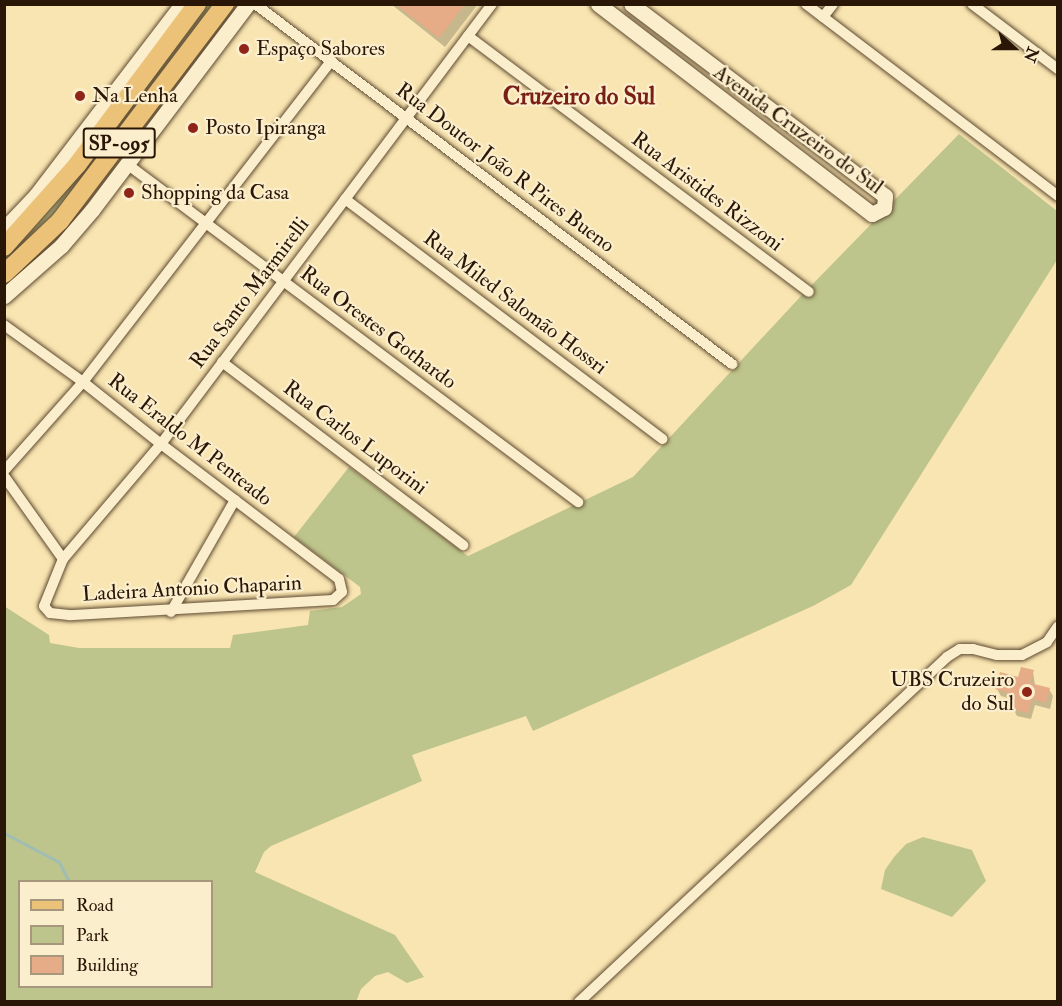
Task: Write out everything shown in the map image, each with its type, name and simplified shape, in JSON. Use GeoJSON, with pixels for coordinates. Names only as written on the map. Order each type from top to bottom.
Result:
{"type":"FeatureCollection","features":[{"type":"Feature","properties":{"kind":"main road","name":"SP-095"},"geometry":{"type":"LineString","coordinates":[[4,247],[77,165],[197,4]]}},
{"type":"Feature","properties":{"kind":"main road","name":"SP-095"},"geometry":{"type":"LineString","coordinates":[[4,274],[60,221],[225,4]]}},
{"type":"Feature","properties":{"kind":"street"},"geometry":{"type":"LineString","coordinates":[[4,229],[36,195],[182,4]]}},
{"type":"Feature","properties":{"kind":"street"},"geometry":{"type":"LineString","coordinates":[[4,296],[61,246],[127,164],[248,4]]}},
{"type":"Feature","properties":{"kind":"street","name":"Rua Doutor João R Pires Bueno"},"geometry":{"type":"LineString","coordinates":[[255,4],[732,364]]}},
{"type":"Feature","properties":{"kind":"street","name":"Rua Santo Marmirelli"},"geometry":{"type":"LineString","coordinates":[[44,606],[63,559],[161,444],[492,4]]}},
{"type":"Feature","properties":{"kind":"street","name":"Avenida Cruzeiro do Sul"},"geometry":{"type":"LineString","coordinates":[[598,4],[872,214],[884,208],[885,196],[631,4]]}},
{"type":"Feature","properties":{"kind":"street"},"geometry":{"type":"LineString","coordinates":[[806,4],[1058,196]]}},
{"type":"Feature","properties":{"kind":"street"},"geometry":{"type":"LineString","coordinates":[[823,17],[832,4]]}},
{"type":"Feature","properties":{"kind":"street"},"geometry":{"type":"LineString","coordinates":[[972,4],[1058,69]]}},
{"type":"Feature","properties":{"kind":"street","name":"Rua Aristides Rizzoni"},"geometry":{"type":"LineString","coordinates":[[468,36],[808,292]]}},
{"type":"Feature","properties":{"kind":"street"},"geometry":{"type":"LineString","coordinates":[[63,559],[4,473],[83,382],[208,224],[331,61]]}},
{"type":"Feature","properties":{"kind":"street"},"geometry":{"type":"LineString","coordinates":[[704,87],[717,69]]}},
{"type":"Feature","properties":{"kind":"street","name":"Rua Orestes Gothardo"},"geometry":{"type":"LineString","coordinates":[[127,164],[578,502]]}},
{"type":"Feature","properties":{"kind":"street","name":"Rua Miled Salomão Hossri"},"geometry":{"type":"LineString","coordinates":[[345,199],[662,439]]}},
{"type":"Feature","properties":{"kind":"street","name":"Rua Eraldo M Penteado"},"geometry":{"type":"LineString","coordinates":[[4,325],[83,382],[339,579],[342,592]]}},
{"type":"Feature","properties":{"kind":"street","name":"Rua Carlos Luporini"},"geometry":{"type":"LineString","coordinates":[[222,362],[464,545]]}},
{"type":"Feature","properties":{"kind":"street"},"geometry":{"type":"LineString","coordinates":[[171,612],[235,500]]}},
{"type":"Feature","properties":{"kind":"street","name":"Ladeira Antonio Chaparin"},"geometry":{"type":"LineString","coordinates":[[44,606],[57,615],[171,612],[333,600],[342,592]]}},
{"type":"Feature","properties":{"kind":"street"},"geometry":{"type":"LineString","coordinates":[[579,1002],[947,657],[960,649],[973,648],[997,655],[1022,655],[1047,642],[1058,626]]}},
{"type":"Feature","properties":{"kind":"green space"},"geometry":{"type":"Polygon","coordinates":[[[205,5],[215,5],[66,203],[5,266],[5,257],[59,198],[205,5]]]}},
{"type":"Feature","properties":{"kind":"green space"},"geometry":{"type":"Polygon","coordinates":[[[959,134],[1057,211],[1057,260],[851,585],[813,606],[533,731],[526,716],[412,755],[422,781],[271,846],[264,852],[255,872],[395,935],[424,977],[407,983],[388,972],[375,976],[361,989],[356,1002],[5,1001],[4,606],[49,635],[50,643],[79,648],[230,648],[233,635],[308,625],[310,611],[342,607],[361,594],[360,587],[294,537],[349,467],[468,556],[633,477],[801,296],[959,134]]]}},
{"type":"Feature","properties":{"kind":"green space"},"geometry":{"type":"Polygon","coordinates":[[[923,837],[972,850],[986,881],[952,917],[881,889],[885,870],[894,857],[906,844],[923,837]]]}},
{"type":"Feature","properties":{"kind":"building"},"geometry":{"type":"Polygon","coordinates":[[[395,4],[465,4],[439,38],[395,4]]]}},
{"type":"Feature","properties":{"kind":"building","name":"UBS Cruzeiro do Sul"},"geometry":{"type":"Polygon","coordinates":[[[1021,667],[1034,670],[1030,683],[1050,688],[1046,703],[1032,699],[1028,713],[1012,709],[1015,695],[995,689],[1000,672],[1018,677],[1021,667]]]}},
{"type":"Feature","properties":{"kind":"waterway"},"geometry":{"type":"LineString","coordinates":[[4,833],[59,862],[68,880]]}},
{"type":"Feature","properties":{"kind":"place","name":"Espaço Sabores"},"geometry":{"type":"Point","coordinates":[244,49]}},
{"type":"Feature","properties":{"kind":"place","name":"Na Lenha"},"geometry":{"type":"Point","coordinates":[80,96]}},
{"type":"Feature","properties":{"kind":"place","name":"Posto Ipiranga"},"geometry":{"type":"Point","coordinates":[193,128]}},
{"type":"Feature","properties":{"kind":"place","name":"Shopping da Casa"},"geometry":{"type":"Point","coordinates":[129,193]}},
{"type":"Feature","properties":{"kind":"place","name":"UBS Cruzeiro do Sul"},"geometry":{"type":"Point","coordinates":[1027,692]}},
{"type":"Feature","properties":{"kind":"district","name":"Cruzeiro do Sul"},"geometry":{"type":"Point","coordinates":[579,97]}}]}
